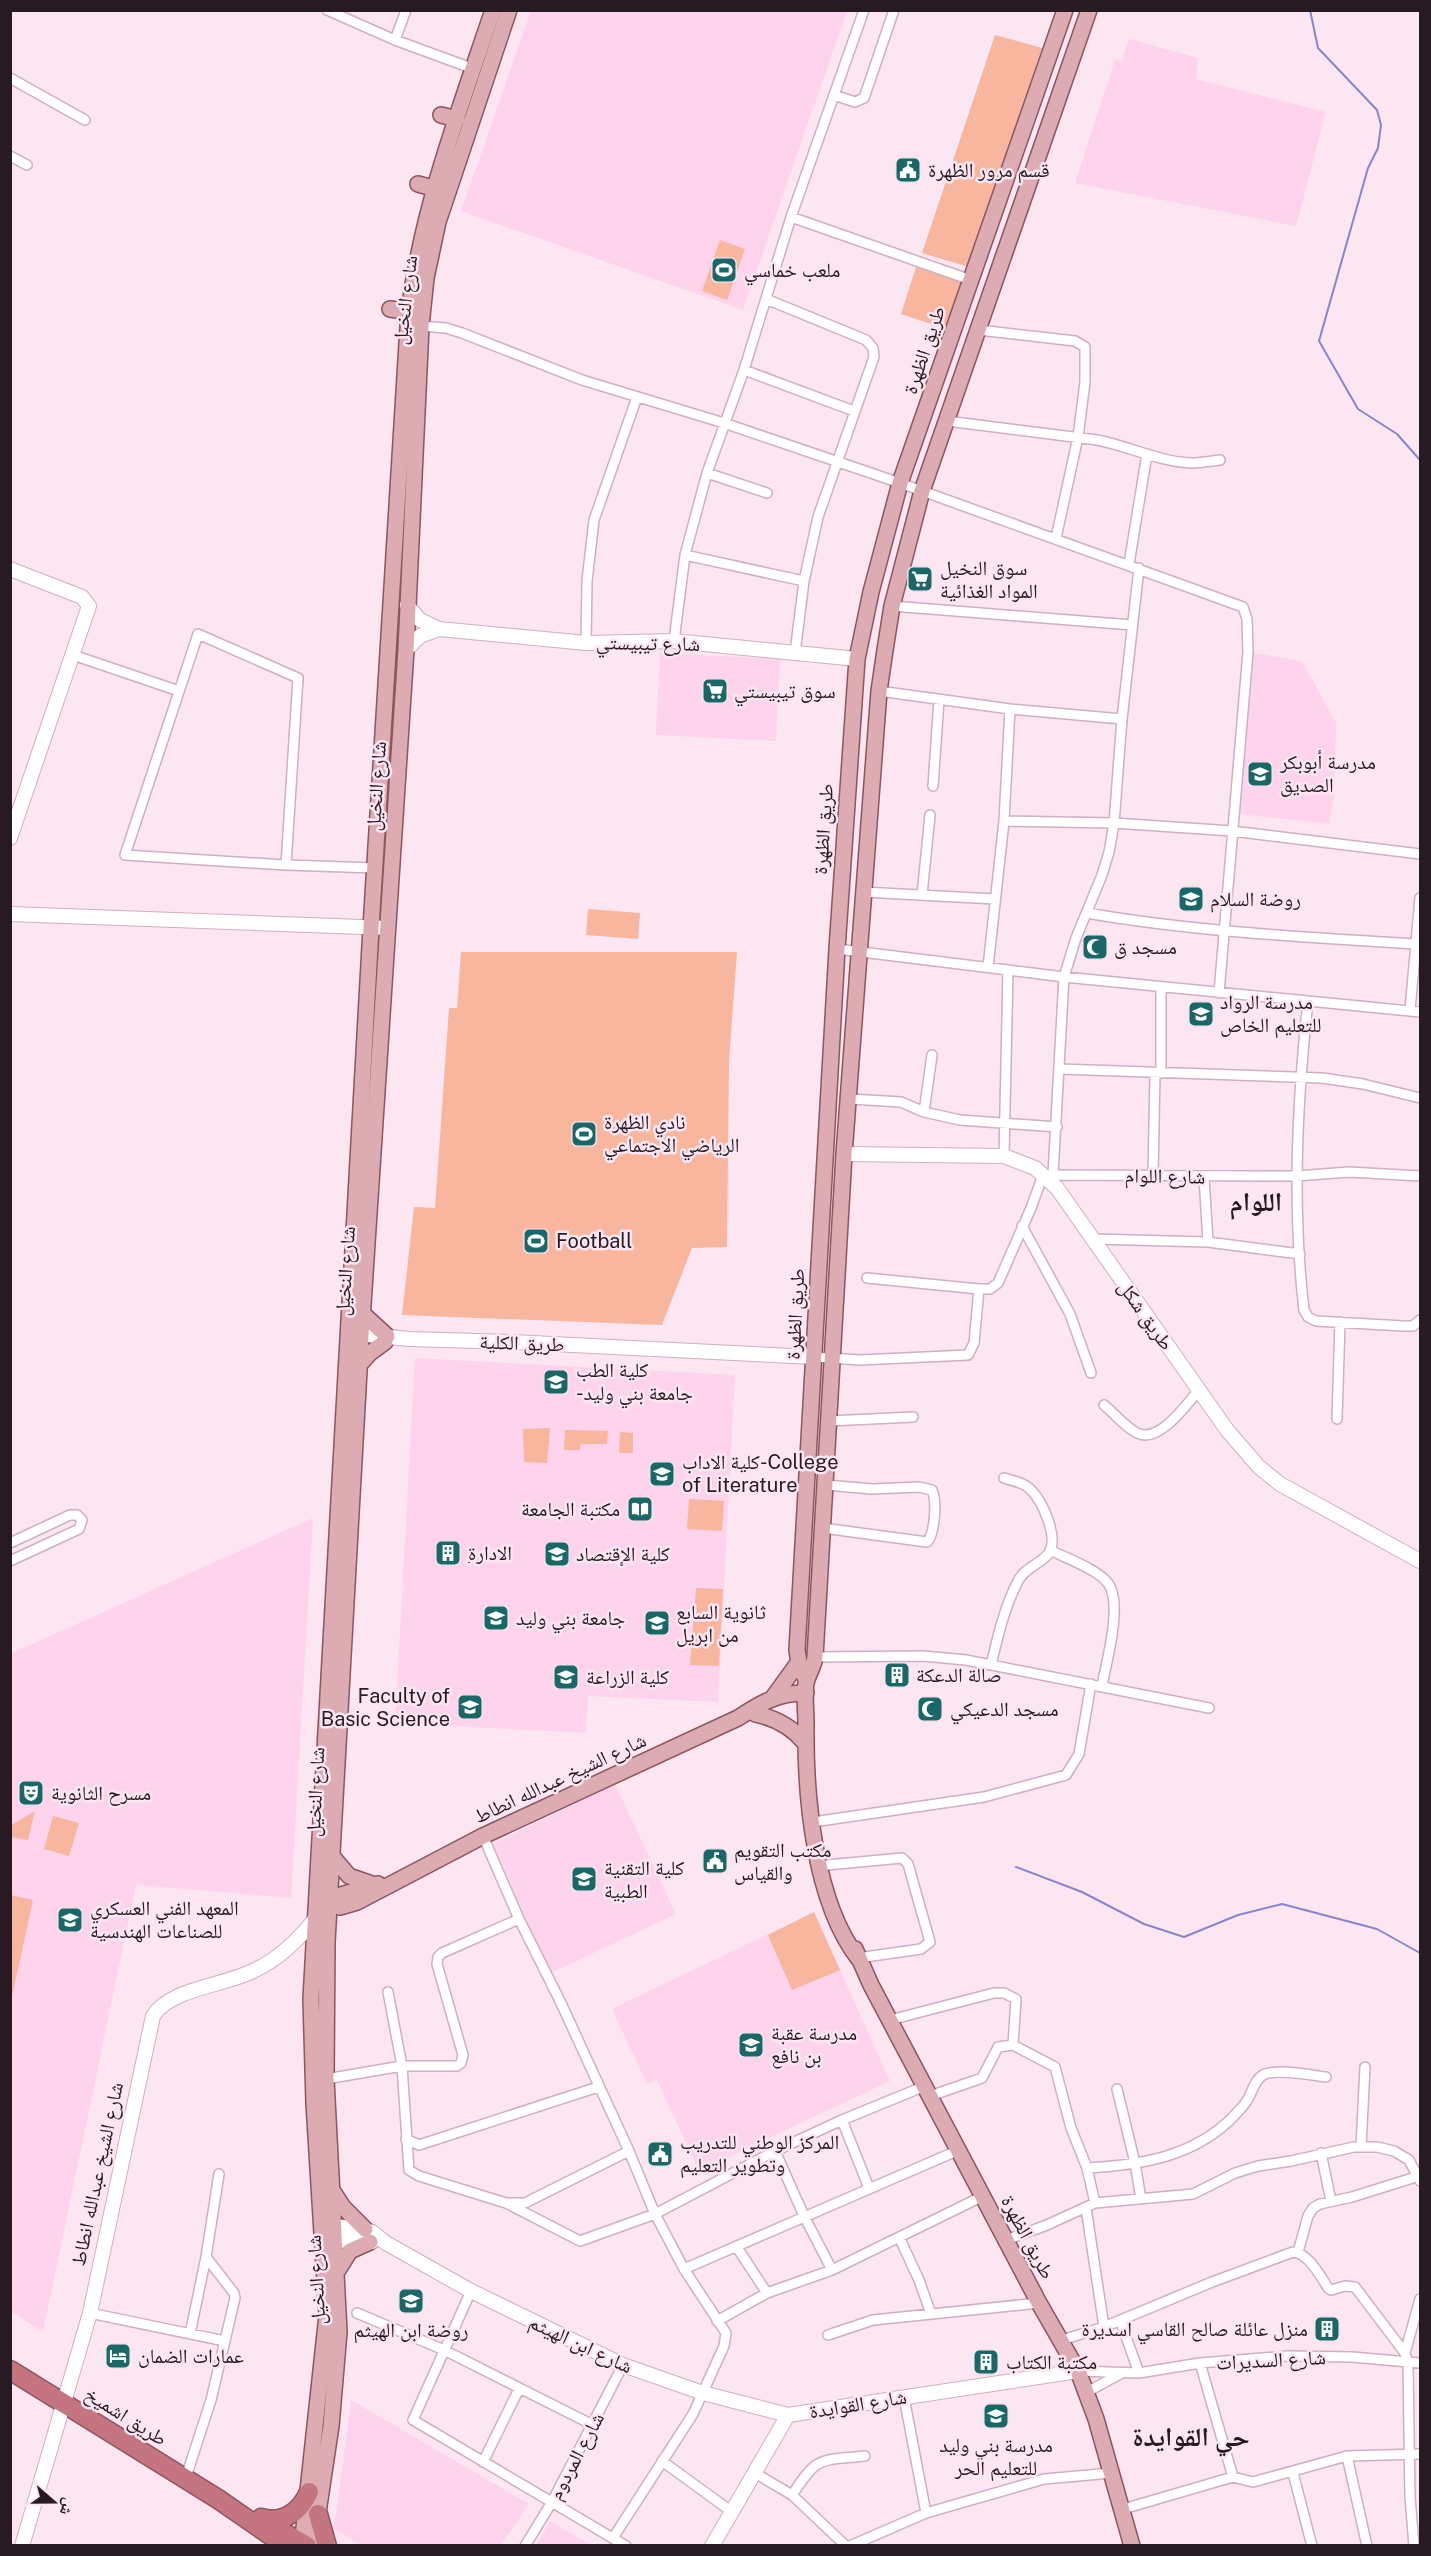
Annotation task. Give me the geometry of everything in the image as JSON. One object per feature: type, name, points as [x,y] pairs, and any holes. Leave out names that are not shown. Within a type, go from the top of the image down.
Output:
[{"type":"highway","name":"طريق اشميخ","points":[[10,2370],[185,2480],[257,2522]]},
{"type":"highway","points":[[257,2522],[288,2517],[304,2502],[309,2492]]},
{"type":"highway","points":[[318,2514],[327,2546]]},
{"type":"highway","points":[[257,2522],[302,2545]]},
{"type":"highway","points":[[257,2522],[272,2546]]},
{"type":"main road","name":"شارع النخيل","points":[[302,2545],[326,2335],[332,2191],[326,2079],[327,1942],[323,1900],[357,1338],[371,928],[402,547],[417,317],[418,250],[433,188],[493,10]]},
{"type":"main road","name":"شارع النخيل","points":[[417,317],[440,214],[509,10]]},
{"type":"main road","name":"طريق الظهرة","points":[[806,1686],[798,1663],[797,1650],[837,949],[857,659],[878,561],[900,483],[1065,10]]},
{"type":"main road","name":"طريق الظهرة","points":[[858,1958],[844,1939],[833,1913],[816,1853],[805,1743],[806,1686],[815,1657],[844,1154],[879,691],[892,606],[922,491],[1089,10]]},
{"type":"main road","points":[[441,115],[457,119]]},
{"type":"main road","points":[[418,184],[433,188]]},
{"type":"main road","points":[[390,309],[417,317]]},
{"type":"main road","name":"شارع النخيل","points":[[323,1900],[332,1856],[360,1364],[357,1338],[363,1314],[406,650],[407,605],[402,547]]},
{"type":"main road","points":[[10,569],[86,600],[88,609],[10,838]]},
{"type":"main road","points":[[407,605],[420,620],[439,629]]},
{"type":"main road","points":[[406,650],[420,636],[439,629]]},
{"type":"main road","name":"شارع تيبيستي","points":[[439,629],[586,642],[674,641],[857,659]]},
{"type":"main road","points":[[10,914],[388,928]]},
{"type":"main road","name":"طريق شكل","points":[[844,1154],[1004,1156],[1026,1163],[1048,1175],[1239,1446],[1268,1475],[1299,1495],[1420,1561]]},
{"type":"main road","points":[[360,1364],[386,1339],[363,1314]]},
{"type":"main road","name":"طريق الكلية","points":[[357,1338],[512,1342],[814,1357]]},
{"type":"main road","points":[[772,1699],[798,1663]]},
{"type":"main road","name":"شارع الشيخ عبدالله انطاط","points":[[351,1905],[483,1836],[738,1718],[772,1699],[806,1686]]},
{"type":"main road","name":"شارع الشيخ عبدالله انطاط","points":[[738,1718],[789,1702],[806,1686]]},
{"type":"main road","points":[[755,1714],[779,1722],[794,1731],[805,1743]]},
{"type":"main road","name":"طريق الظهرة","points":[[814,1827],[858,1958],[1039,2303],[1078,2371],[1087,2392],[1112,2473],[1132,2546]]},
{"type":"main road","points":[[332,1856],[349,1876],[375,1885]]},
{"type":"main road","name":"شارع الشيخ عبدالله انطاط","points":[[22,2546],[90,2313],[153,2016],[162,2005],[174,1998],[235,1979],[265,1965],[289,1948],[316,1918],[323,1900],[401,1878]]},
{"type":"main road","points":[[323,1900],[340,1907],[351,1905]]},
{"type":"main road","points":[[327,1942],[335,1920],[351,1905]]},
{"type":"main road","name":"شارع النخيل","points":[[302,2545],[318,2514],[338,2360],[339,2323],[338,2270],[329,2233],[311,2047],[316,1918]]},
{"type":"main road","points":[[332,2191],[343,2207],[374,2238]]},
{"type":"main road","points":[[329,2233],[374,2238]]},
{"type":"main road","points":[[338,2270],[350,2251],[374,2238]]},
{"type":"main road","name":"شارع ابن الهيثم","points":[[374,2238],[471,2291],[623,2366],[703,2393],[788,2415]]},
{"type":"main road","name":"شارع القوايدة","points":[[712,2546],[788,2415],[1078,2371]]},
{"type":"street","points":[[327,10],[395,40],[474,69]]},
{"type":"street","points":[[395,40],[406,10]]},
{"type":"street","points":[[674,641],[685,555],[707,473],[744,370],[791,217],[864,10]]},
{"type":"street","points":[[834,95],[855,102],[864,98],[894,10]]},
{"type":"street","points":[[10,78],[85,120]]},
{"type":"street","points":[[10,156],[27,165]]},
{"type":"street","points":[[791,217],[971,280]]},
{"type":"street","points":[[766,299],[869,343],[873,348],[874,357],[818,517],[804,581],[795,653]]},
{"type":"street","points":[[417,317],[537,364],[724,423],[900,483],[1243,607],[1247,619],[1248,652],[1219,993]]},
{"type":"street","points":[[979,330],[1075,341],[1083,345],[1087,354],[1078,437],[1056,538]]},
{"type":"street","points":[[744,370],[854,411]]},
{"type":"street","points":[[586,642],[587,581],[594,520],[637,397]]},
{"type":"street","points":[[947,421],[1078,437],[1122,445],[1167,460],[1193,463],[1220,460]]},
{"type":"street","points":[[867,1278],[990,1288],[998,1283],[1022,1226],[1048,1175],[1056,1127],[1064,977],[1076,938],[1102,875],[1114,824],[1132,626],[1134,566],[1147,454]]},
{"type":"street","points":[[707,473],[767,493]]},
{"type":"street","points":[[685,555],[804,581]]},
{"type":"street","points":[[892,606],[1132,626]]},
{"type":"street","points":[[286,865],[298,678],[198,634],[124,855],[286,865],[375,868]]},
{"type":"street","points":[[73,655],[179,691]]},
{"type":"street","points":[[879,691],[1010,709],[1122,719]]},
{"type":"street","points":[[933,786],[939,700]]},
{"type":"street","points":[[988,967],[1004,821],[1010,709]]},
{"type":"street","points":[[922,895],[930,815]]},
{"type":"street","points":[[1004,821],[1114,824],[1232,831],[1420,854]]},
{"type":"street","points":[[864,892],[995,899]]},
{"type":"street","points":[[1410,1010],[1420,898]]},
{"type":"street","points":[[1087,913],[1223,932],[1416,944]]},
{"type":"street","points":[[837,949],[1161,988],[1420,1012]]},
{"type":"street","points":[[1004,1156],[1008,970]]},
{"type":"street","points":[[1153,1176],[1161,988]]},
{"type":"street","points":[[1308,1001],[1299,1078],[1296,1176],[1304,1310],[1308,1317],[1316,1321],[1413,1326],[1420,1320]]},
{"type":"street","points":[[924,1112],[932,1055]]},
{"type":"street","points":[[1060,1069],[1340,1080],[1420,1098]]},
{"type":"street","points":[[849,1099],[902,1102],[924,1112],[960,1120],[1056,1127]]},
{"type":"street","name":"شارع اللوام","points":[[1048,1175],[1204,1177],[1296,1176],[1349,1172],[1420,1176]]},
{"type":"street","points":[[1204,1177],[1208,1242]]},
{"type":"street","points":[[1022,1226],[1070,1314],[1091,1373]]},
{"type":"street","points":[[1093,1239],[1208,1242],[1300,1254]]},
{"type":"street","points":[[814,1357],[860,1360],[968,1356],[974,1343],[979,1288]]},
{"type":"street","points":[[1337,1419],[1340,1323]]},
{"type":"street","points":[[1104,1405],[1134,1432],[1149,1435],[1160,1432],[1200,1390]]},
{"type":"street","points":[[829,1421],[912,1417]]},
{"type":"street","points":[[991,1665],[1004,1611],[1019,1578],[1050,1550],[1052,1539],[1049,1524],[1032,1491],[1023,1484],[1004,1478]]},
{"type":"street","points":[[823,1528],[927,1542],[931,1534],[935,1498],[932,1490],[919,1487],[872,1490],[826,1485]]},
{"type":"street","points":[[10,1543],[70,1515],[77,1515],[82,1520],[81,1526],[76,1531],[10,1561]]},
{"type":"street","points":[[1050,1550],[1101,1576],[1109,1584],[1113,1593],[1114,1616],[1102,1686]]},
{"type":"street","points":[[815,1657],[923,1656],[991,1665],[1209,1708]]},
{"type":"street","points":[[814,1827],[984,1797],[1066,1775],[1075,1764],[1079,1754],[1091,1684]]},
{"type":"street","points":[[483,1836],[519,1919],[561,2003],[629,2151],[655,2214],[684,2269],[726,2333],[724,2346],[693,2414],[614,2538]]},
{"type":"street","points":[[827,1865],[894,1857],[902,1857],[908,1864],[930,1942],[921,1949],[858,1958]]},
{"type":"street","points":[[326,2079],[402,2066],[457,2066],[461,2063],[463,2055],[437,1964],[438,1957],[442,1953],[519,1919]]},
{"type":"street","points":[[388,1992],[402,2066],[408,2170],[413,2174],[507,2203],[580,2241],[655,2214],[775,2151],[842,2120],[928,2091],[982,2078],[998,2047],[1013,2045],[1055,2067],[1071,2128],[1087,2168],[1095,2203]]},
{"type":"street","points":[[890,2020],[948,2003],[1004,1993],[1016,1999],[1013,2045]]},
{"type":"street","points":[[1361,2147],[1365,2067]]},
{"type":"street","points":[[1087,2168],[1135,2163],[1194,2147],[1227,2123],[1246,2103],[1260,2077],[1264,2074],[1296,2073],[1326,2077]]},
{"type":"street","points":[[406,2139],[419,2145],[598,2087]]},
{"type":"street","points":[[1117,2090],[1135,2163],[1141,2199]]},
{"type":"street","points":[[842,2120],[868,2188]]},
{"type":"street","points":[[1006,2240],[1095,2203],[1193,2194],[1235,2173],[1321,2153],[1377,2147],[1394,2151],[1408,2160],[1420,2179],[1331,2201],[1313,2208],[1308,2216],[1298,2252]]},
{"type":"street","points":[[684,2269],[959,2150]]},
{"type":"street","points":[[507,2203],[525,2203],[629,2151]]},
{"type":"street","points":[[775,2151],[804,2216],[832,2270]]},
{"type":"street","points":[[1321,2153],[1331,2201]]},
{"type":"street","points":[[190,2334],[206,2257],[219,2174]]},
{"type":"street","points":[[717,2321],[766,2293],[832,2270],[900,2239],[983,2196]]},
{"type":"street","points":[[1086,2208],[1104,2327]]},
{"type":"street","points":[[900,2239],[919,2280],[931,2314]]},
{"type":"street","points":[[736,2246],[766,2293]]},
{"type":"street","points":[[1062,2340],[1104,2327],[1212,2282],[1298,2252],[1304,2256],[1331,2290],[1345,2286],[1355,2287],[1406,2358]]},
{"type":"street","points":[[185,2480],[211,2400],[235,2295],[206,2257]]},
{"type":"street","points":[[471,2291],[413,2420],[626,2546]]},
{"type":"street","points":[[1414,2546],[1406,2358],[1420,2299]]},
{"type":"street","points":[[828,2335],[873,2320],[1039,2303]]},
{"type":"street","points":[[90,2313],[225,2341]]},
{"type":"street","points":[[357,2313],[444,2350],[593,2425]]},
{"type":"street","points":[[1120,2320],[1139,2373]]},
{"type":"street","name":"شارع السديرات","points":[[1078,2371],[1139,2373],[1244,2358],[1306,2356],[1406,2358],[1420,2363]]},
{"type":"street","points":[[1200,2363],[1233,2477]]},
{"type":"street","name":"شارع المردوم","points":[[525,2546],[552,2502],[623,2366]]},
{"type":"street","name":"شارع السديرات","points":[[1087,2392],[1122,2373]]},
{"type":"street","points":[[483,2462],[519,2389]]},
{"type":"street","points":[[904,2397],[926,2513]]},
{"type":"street","points":[[1123,2509],[1233,2477],[1252,2482],[1293,2473],[1347,2456],[1420,2454]]},
{"type":"street","points":[[792,2495],[806,2472],[818,2461],[865,2456]]},
{"type":"street","points":[[1347,2456],[1367,2546]]},
{"type":"street","points":[[662,2461],[732,2512]]},
{"type":"street","points":[[755,2473],[792,2495],[848,2546],[926,2513],[1044,2479],[1112,2473]]},
{"type":"street","points":[[1293,2473],[1312,2546]]},
{"type":"shaded area","points":[[531,11],[847,11],[743,310],[461,211]]},
{"type":"shaded area","points":[[995,35],[1042,48],[969,267],[922,253]]},
{"type":"shaded area","points":[[1129,39],[1198,58],[1196,79],[1326,112],[1296,226],[1075,183],[1115,59],[1122,61]]},
{"type":"shaded area","name":"ملعب خماسي","points":[[720,240],[745,249],[727,300],[702,291]]},
{"type":"shaded area","points":[[916,267],[961,281],[946,329],[901,314]]},
{"type":"shaded area","points":[[1248,652],[1302,661],[1336,723],[1334,797],[1329,824],[1239,814]]},
{"type":"shaded area","points":[[660,653],[780,659],[776,741],[656,735]]},
{"type":"shaded area","points":[[588,909],[640,913],[638,939],[586,935]]},
{"type":"shaded area","name":"نادي الظهرة الرياضي الاجتماعي","points":[[461,952],[737,952],[729,1061],[727,1247],[692,1248],[662,1325],[402,1315],[414,1207],[435,1208],[449,1008],[457,1008]]},
{"type":"shaded area","name":"جامعة بني وليد","points":[[415,1358],[735,1375],[718,1702],[588,1696],[586,1733],[395,1723]]},
{"type":"shaded area","points":[[550,1428],[547,1463],[524,1462],[523,1429]]},
{"type":"shaded area","points":[[565,1430],[608,1431],[607,1444],[581,1444],[580,1450],[564,1450]]},
{"type":"shaded area","points":[[620,1432],[633,1433],[633,1453],[619,1453]]},
{"type":"shaded area","points":[[689,1499],[724,1501],[722,1531],[687,1529]]},
{"type":"shaded area","name":"المعهد الفني العسكري للصناعات الهندسية","points":[[313,1518],[291,1898],[136,1885],[43,2332],[10,2311],[10,1654]]},
{"type":"shaded area","points":[[696,1588],[723,1589],[719,1666],[690,1665]]},
{"type":"shaded area","name":"كلية التقنية الطبية","points":[[615,1784],[676,1914],[549,1974],[494,1844]]},
{"type":"shaded area","points":[[35,1811],[28,1840],[11,1837],[11,1825]]},
{"type":"shaded area","points":[[53,1816],[79,1823],[69,1856],[44,1849]]},
{"type":"shaded area","points":[[11,1895],[33,1900],[10,2001]]},
{"type":"shaded area","name":"مدرسة عقبة بن نافع","points":[[814,1912],[890,2081],[699,2171],[657,2080],[647,2084],[612,2009]]},
{"type":"shaded area","points":[[814,1912],[840,1970],[792,1990],[768,1935]]},
{"type":"shaded area","points":[[351,2400],[529,2504],[501,2545],[361,2545],[334,2529]]},
{"type":"shaded area","points":[[550,2521],[591,2545],[536,2545]]},
{"type":"waterway","points":[[1310,10],[1318,48],[1377,110],[1381,125],[1378,148],[1368,168],[1319,341],[1358,409],[1397,434],[1420,460]]},
{"type":"waterway","points":[[1016,1867],[1082,1892],[1144,1924],[1184,1937],[1238,1915],[1282,1904],[1377,1929],[1420,1953]]},
{"type":"place","name":"قسم مرور الظهرة","points":[[908,170]]},
{"type":"place","name":"ملعب خماسي","points":[[724,270]]},
{"type":"place","name":"سوق النخيل المواد الغذائية","points":[[920,579]]},
{"type":"place","name":"سوق تيبيستي","points":[[715,691]]},
{"type":"place","name":"مدرسة أبوبكر الصديق","points":[[1260,774]]},
{"type":"place","name":"روضة السلام","points":[[1191,899]]},
{"type":"place","name":"مسجد ق","points":[[1095,947]]},
{"type":"place","name":"مدرسة الرواد للتعليم الخاص","points":[[1201,1014]]},
{"type":"place","name":"نادي الظهرة الرياضي الاجتماعي","points":[[584,1134]]},
{"type":"place","name":"Football","points":[[536,1241]]},
{"type":"place","name":"كلية الطب -جامعة بني وليد","points":[[556,1382]]},
{"type":"place","name":"كلية الاداب-College of Literature","points":[[662,1474]]},
{"type":"place","name":"مكتبة الجامعة","points":[[640,1509]]},
{"type":"place","name":"ِالادارة","points":[[448,1553]]},
{"type":"place","name":"كلية الإقتصاد","points":[[557,1554]]},
{"type":"place","name":"جامعة بني وليد","points":[[496,1618]]},
{"type":"place","name":"ثانوية السابع من ابريل","points":[[657,1623]]},
{"type":"place","name":"صالة الدعكة","points":[[897,1675]]},
{"type":"place","name":"كلية الزراعة","points":[[566,1677]]},
{"type":"place","name":"Faculty of Basic Science","points":[[470,1707]]},
{"type":"place","name":"مسجد الدعيكي","points":[[930,1709]]},
{"type":"place","name":"مسرح الثانوية","points":[[31,1793]]},
{"type":"place","name":"مكتب التقويم والقياس","points":[[715,1861]]},
{"type":"place","name":"كلية التقنية الطبية","points":[[584,1879]]},
{"type":"place","name":"المعهد الفني العسكري للصناعات الهندسية","points":[[70,1920]]},
{"type":"place","name":"مدرسة عقبة بن نافع","points":[[751,2045]]},
{"type":"place","name":"المركز الوطني للتدريب وتطوير التعليم","points":[[660,2154]]},
{"type":"place","name":"روضة ابن الهيثم","points":[[411,2301]]},
{"type":"place","name":"منزل عائلة صالح القاسي اسديرة","points":[[1327,2329]]},
{"type":"place","name":"عمارات الضمان","points":[[118,2356]]},
{"type":"place","name":"مكتبة الكتاب","points":[[986,2362]]},
{"type":"place","name":"مدرسة بني وليد للتعليم الحر","points":[[996,2416]]},
{"type":"district","name":"اللوام","points":[[1256,1202]]},
{"type":"district","name":"حي القوايدة","points":[[1191,2437]]}]
